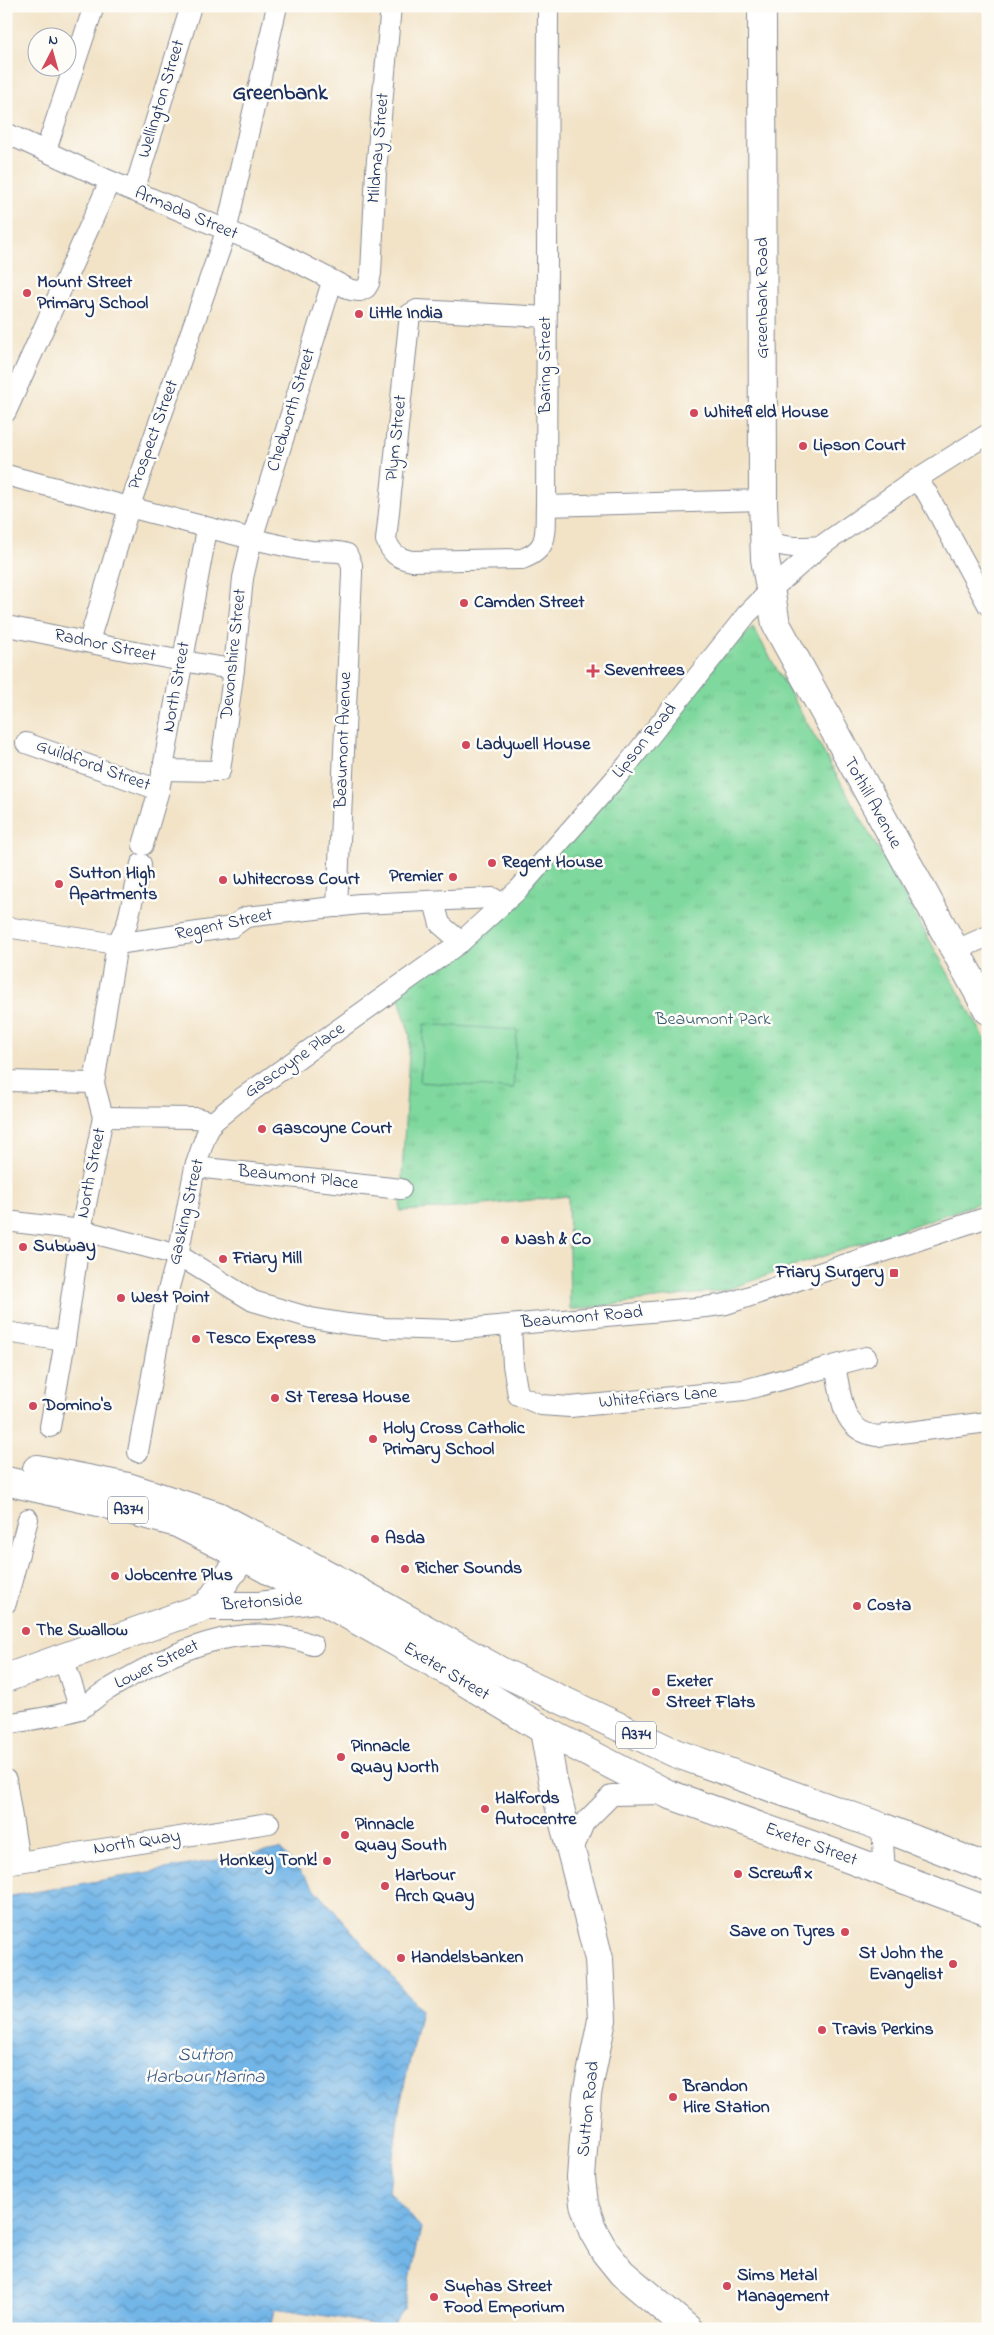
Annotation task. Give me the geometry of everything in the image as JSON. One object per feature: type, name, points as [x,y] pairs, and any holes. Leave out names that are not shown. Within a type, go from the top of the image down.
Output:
[{"type":"main road","name":"Greenbank Road","points":[[762,6],[764,511],[765,559],[771,590]]},
{"type":"main road","name":"Tothill Avenue","points":[[771,590],[778,631],[988,1010]]},
{"type":"main road","name":"Exeter Street","points":[[6,1462],[128,1487],[196,1508],[249,1545],[316,1599],[437,1666],[544,1730],[668,1794],[988,1911]]},
{"type":"main road","name":"Exeter Street","points":[[6,1481],[98,1502],[249,1545],[502,1672],[675,1753],[882,1827],[988,1868]]},
{"type":"main road","name":"Bretonside","points":[[207,1606],[249,1545]]},
{"type":"main road","name":"Bretonside","points":[[6,1678],[207,1606],[259,1606],[316,1599]]},
{"type":"main road","points":[[502,1672],[518,1689],[544,1730]]},
{"type":"main road","name":"Sutton Road","points":[[544,1730],[553,1781],[599,1959],[602,2020],[587,2094],[581,2178],[584,2204],[592,2230],[622,2273],[688,2329]]},
{"type":"street","points":[[46,150],[94,6]]},
{"type":"street","name":"Wellington Street","points":[[134,191],[191,6]]},
{"type":"street","name":"Prospect Street","points":[[89,641],[129,508],[226,232],[277,6]]},
{"type":"street","name":"Mildmay Street","points":[[366,288],[371,273],[376,171],[391,6]]},
{"type":"street","name":"Baring Street","points":[[546,506],[548,6]]},
{"type":"street","name":"Armada Street","points":[[6,133],[226,232],[276,251],[332,282],[352,290],[360,291],[366,288]]},
{"type":"street","points":[[6,412],[110,181]]},
{"type":"street","name":"Chedworth Street","points":[[252,539],[332,282]]},
{"type":"street","name":"Plym Street","points":[[546,318],[416,310],[410,314],[386,540],[392,552],[398,558],[412,561],[522,559],[540,549],[544,539],[546,506]]},
{"type":"street","name":"Lipson Road","points":[[379,1001],[461,942],[519,889],[627,765],[747,614],[771,590],[821,546],[915,480],[988,434]]},
{"type":"street","points":[[6,476],[252,539]]},
{"type":"street","points":[[915,480],[927,493],[988,605]]},
{"type":"street","points":[[546,506],[764,511],[774,543],[792,548],[821,546]]},
{"type":"street","name":"North Street","points":[[50,1428],[81,1230],[103,1117],[94,1083],[117,944],[127,924],[142,854],[159,790],[207,529]]},
{"type":"street","name":"Beaumont Avenue","points":[[252,539],[314,551],[337,550],[347,554],[352,565],[337,907]]},
{"type":"street","name":"Devonshire Street","points":[[162,770],[220,771],[234,669],[243,578],[252,539]]},
{"type":"street","name":"Radnor Street","points":[[6,626],[89,641],[182,662],[234,669]]},
{"type":"street","name":"Guildford Street","points":[[26,743],[159,790]]},
{"type":"street","name":"Regent Street","points":[[6,927],[117,944],[232,927],[246,917],[337,907],[493,898],[501,904]]},
{"type":"street","points":[[434,902],[440,924],[461,942]]},
{"type":"street","points":[[954,951],[988,936]]},
{"type":"street","name":"Gascoyne Place","points":[[212,1122],[242,1098],[379,1001]]},
{"type":"street","points":[[6,1081],[94,1083]]},
{"type":"street","points":[[103,1117],[196,1118],[212,1122]]},
{"type":"street","name":"Gasking Street","points":[[138,1452],[167,1294],[178,1255],[196,1167],[212,1122]]},
{"type":"street","name":"Beaumont Place","points":[[196,1167],[401,1189]]},
{"type":"street","name":"Beaumont Road","points":[[6,1221],[81,1230],[178,1255],[253,1301],[312,1318],[385,1328],[453,1330],[726,1304],[988,1217]]},
{"type":"street","name":"Whitefriars Lane","points":[[511,1325],[513,1365],[518,1395],[541,1405],[570,1407],[744,1390],[866,1357]]},
{"type":"street","points":[[6,1332],[65,1341]]},
{"type":"street","points":[[835,1366],[845,1413],[851,1425],[864,1434],[876,1436],[988,1422]]},
{"type":"street","points":[[6,1603],[27,1525]]},
{"type":"street","name":"Lower Street","points":[[6,1724],[80,1709],[107,1690],[150,1665],[207,1641],[264,1634],[293,1636],[313,1645]]},
{"type":"street","points":[[63,1658],[80,1709]]},
{"type":"street","points":[[6,1780],[13,1863]]},
{"type":"street","points":[[572,1852],[584,1823],[612,1795],[668,1794]]},
{"type":"street","name":"North Quay","points":[[13,1863],[269,1823]]},
{"type":"street","name":"Exeter Street","points":[[882,1827],[885,1872]]},
{"type":"green space","name":"Beaumont Park","points":[[753,627],[988,1044],[988,1200],[725,1290],[570,1310],[568,1196],[456,1208],[400,1211],[410,1035],[397,992],[463,944],[704,673]]},
{"type":"green space","points":[[424,1024],[517,1030],[513,1089],[420,1082]]},
{"type":"water","name":"Sutton Harbour Marina","points":[[280,1849],[421,2010],[399,2109],[389,2191],[421,2228],[404,2309],[391,2328],[275,2308],[271,2329],[6,2329],[6,1897]]},
{"type":"place","name":"Mount Street Primary School","points":[[27,293]]},
{"type":"place","name":"Little India","points":[[359,314]]},
{"type":"place","name":"Whitefield House","points":[[694,413]]},
{"type":"place","name":"Lipson Court","points":[[803,446]]},
{"type":"place","name":"Camden Street","points":[[464,603]]},
{"type":"place","name":"Seventrees","points":[[593,671]]},
{"type":"place","name":"Ladywell House","points":[[466,745]]},
{"type":"place","name":"Regent House","points":[[492,863]]},
{"type":"place","name":"Premier","points":[[453,877]]},
{"type":"place","name":"Whitecross Court","points":[[223,880]]},
{"type":"place","name":"Sutton High Apartments","points":[[59,884]]},
{"type":"place","name":"Gascoyne Court","points":[[262,1129]]},
{"type":"place","name":"Nash & Co","points":[[505,1240]]},
{"type":"place","name":"Subway","points":[[23,1247]]},
{"type":"place","name":"Friary Mill","points":[[223,1259]]},
{"type":"place","name":"Friary Surgery","points":[[894,1273]]},
{"type":"place","name":"West Point","points":[[121,1298]]},
{"type":"place","name":"Tesco Express","points":[[196,1339]]},
{"type":"place","name":"St Teresa House","points":[[275,1398]]},
{"type":"place","name":"Domino's","points":[[33,1406]]},
{"type":"place","name":"Holy Cross Catholic Primary School","points":[[373,1439]]},
{"type":"place","name":"Asda","points":[[375,1539]]},
{"type":"place","name":"Richer Sounds","points":[[405,1569]]},
{"type":"place","name":"Jobcentre Plus","points":[[115,1576]]},
{"type":"place","name":"Costa","points":[[857,1606]]},
{"type":"place","name":"The Swallow","points":[[26,1631]]},
{"type":"place","name":"Exeter Street Flats","points":[[656,1692]]},
{"type":"place","name":"Pinnacle Quay North","points":[[341,1757]]},
{"type":"place","name":"Halfords Autocentre","points":[[485,1809]]},
{"type":"place","name":"Pinnacle Quay South","points":[[345,1835]]},
{"type":"place","name":"Honkey Tonk!","points":[[327,1861]]},
{"type":"place","name":"Screwfix","points":[[738,1874]]},
{"type":"place","name":"Harbour Arch Quay","points":[[385,1886]]},
{"type":"place","name":"Save on Tyres","points":[[845,1932]]},
{"type":"place","name":"Handelsbanken","points":[[401,1958]]},
{"type":"place","name":"St John the Evangelist","points":[[953,1964]]},
{"type":"place","name":"Travis Perkins","points":[[822,2030]]},
{"type":"place","name":"Brandon Hire Station","points":[[673,2097]]},
{"type":"place","name":"Sims Metal Management","points":[[727,2286]]},
{"type":"place","name":"Suphas Street Food Emporium","points":[[434,2297]]},
{"type":"district","name":"Greenbank","points":[[280,94]]}]
